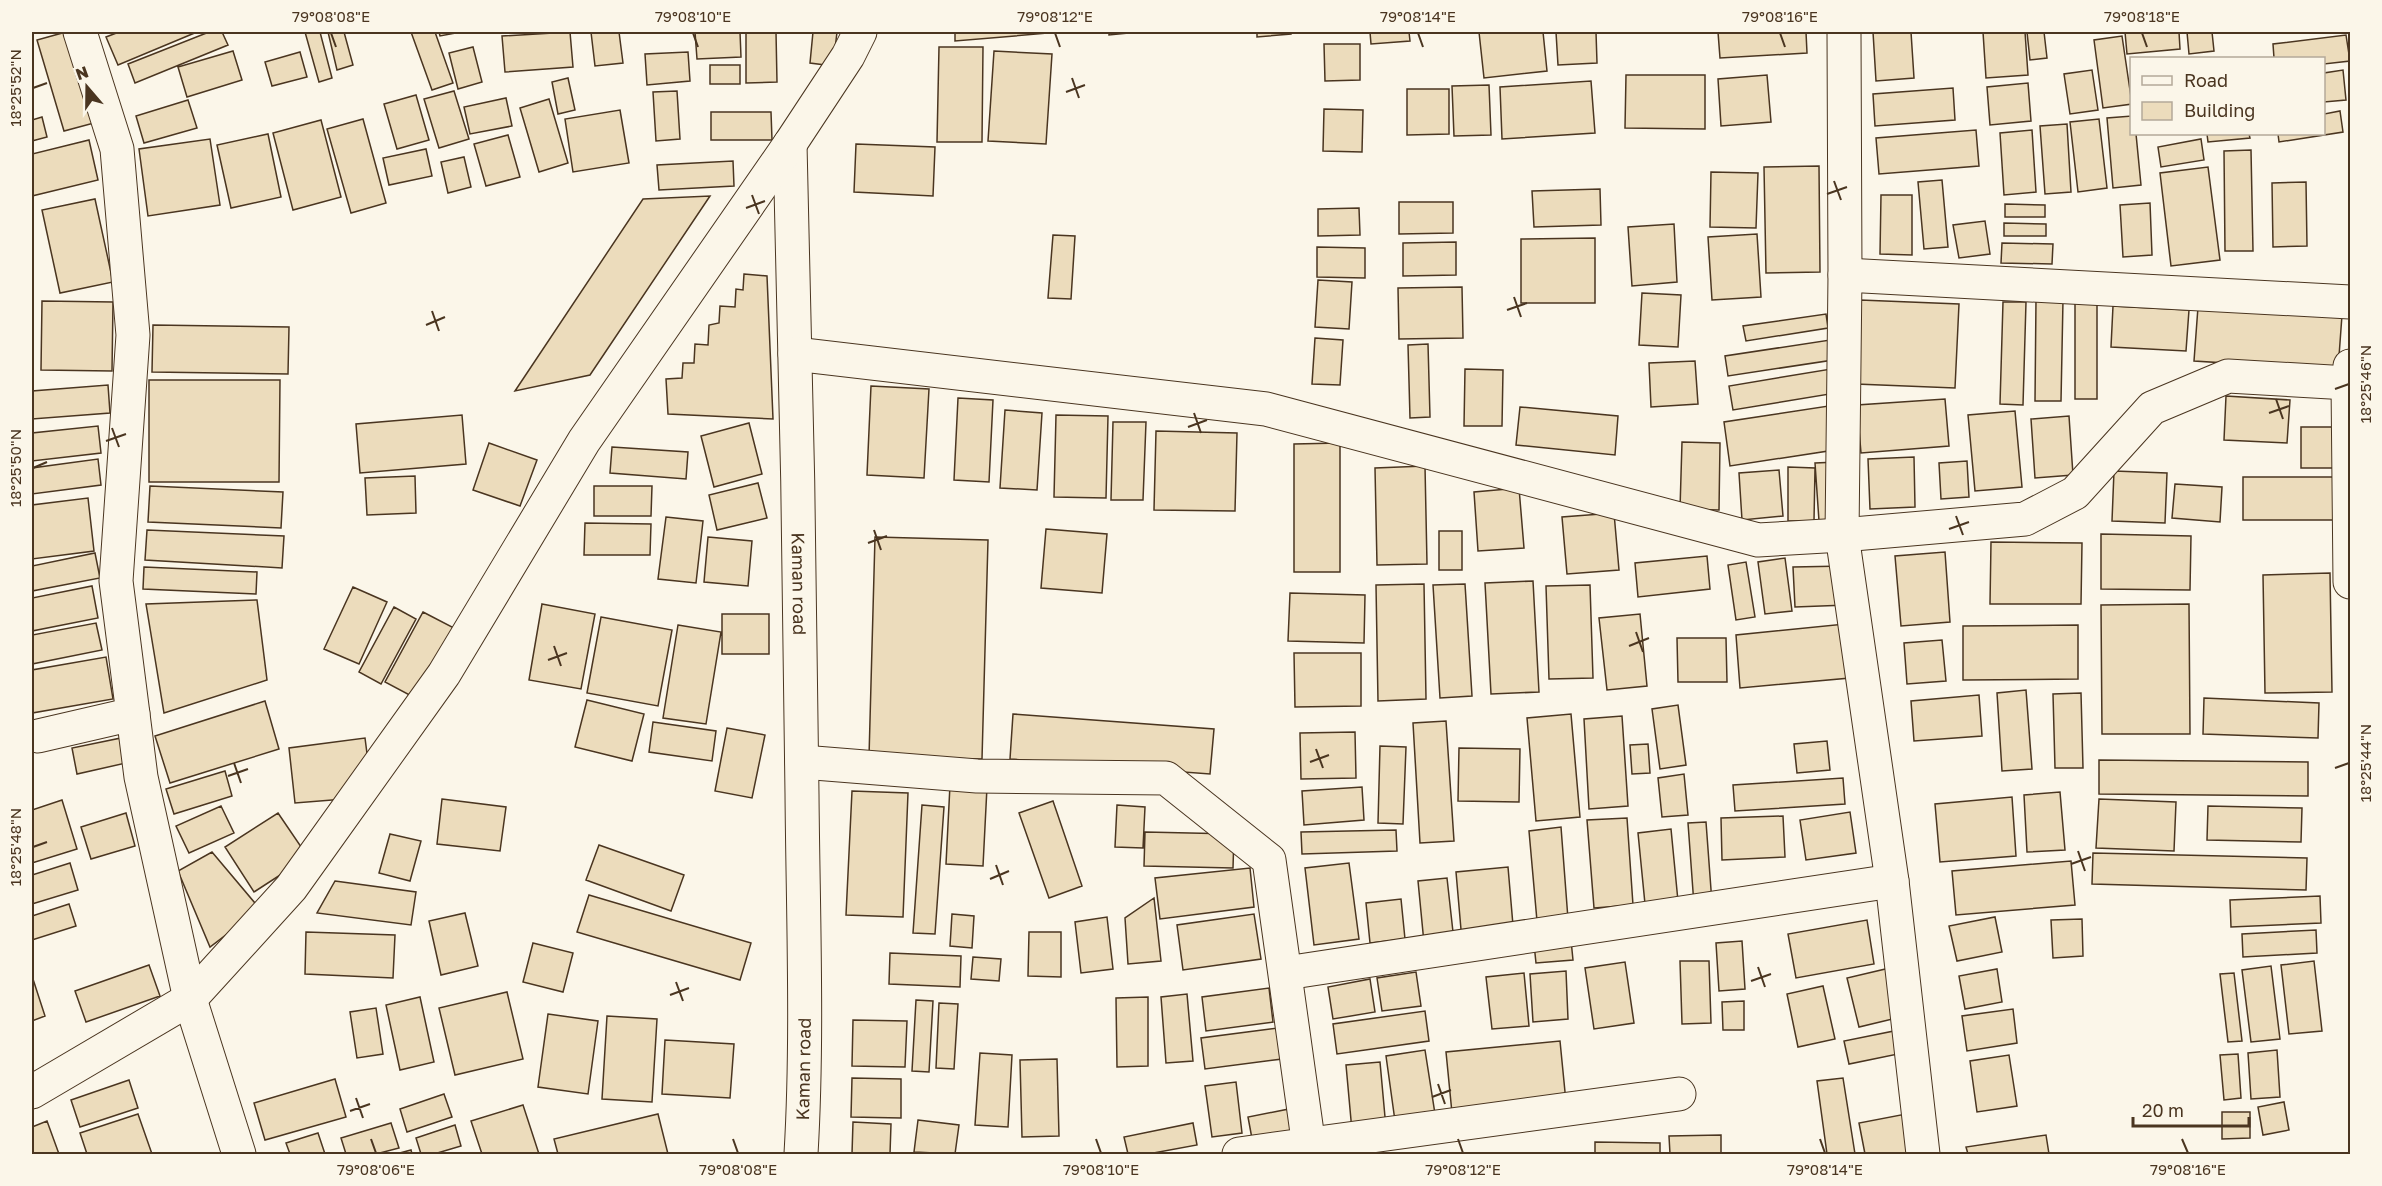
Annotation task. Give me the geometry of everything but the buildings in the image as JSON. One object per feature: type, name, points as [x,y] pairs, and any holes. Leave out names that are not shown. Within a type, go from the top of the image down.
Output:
[{"type":"street","points":[[80,32],[117,149],[133,335],[116,581],[141,777],[190,999],[239,1155]]},
{"type":"street","points":[[32,1092],[190,999],[291,888],[444,674],[584,441],[790,144],[848,56],[860,32]]},
{"type":"street","points":[[1844,32],[1845,275],[1842,535],[1892,881],[1923,1155]]},
{"type":"street","name":"Kaman road","points":[[790,144],[802,762],[805,1088],[801,1155]]},
{"type":"street","points":[[1845,275],[2350,302]]},
{"type":"street","points":[[795,354],[1266,409],[1758,540],[2025,519],[2075,493],[2152,408],[2228,376],[2349,374],[2350,582]]},
{"type":"street","points":[[38,736],[133,714]]},
{"type":"street","points":[[802,762],[977,776],[1166,778],[1269,860],[1310,1150]]},
{"type":"street","points":[[1286,973],[1892,881]]},
{"type":"street","points":[[1239,1155],[1310,1150],[1679,1094]]}]
